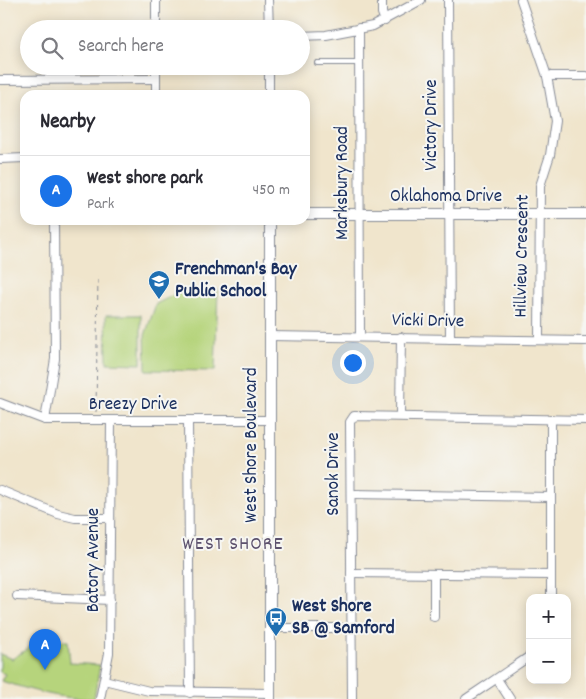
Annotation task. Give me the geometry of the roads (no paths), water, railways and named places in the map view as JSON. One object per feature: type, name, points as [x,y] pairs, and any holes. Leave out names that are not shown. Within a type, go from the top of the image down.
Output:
[{"type":"street","points":[[156,0],[156,20]]},
{"type":"street","points":[[268,0],[268,20]]},
{"type":"street","points":[[382,0],[382,13],[385,21]]},
{"type":"street","points":[[310,36],[326,35],[373,26],[421,0]]},
{"type":"street","name":"Victory Drive","points":[[448,0],[450,339]]},
{"type":"street","name":"Hillview Crescent","points":[[521,0],[547,76],[555,121],[550,155],[540,186],[539,340]]},
{"type":"street","name":"Marksbury Road","points":[[359,28],[358,214],[360,337]]},
{"type":"street","points":[[156,75],[156,90]]},
{"type":"street","points":[[269,75],[269,90]]},
{"type":"street","points":[[547,76],[586,76]]},
{"type":"street","points":[[0,80],[156,79]]},
{"type":"street","points":[[0,159],[20,158]]},
{"type":"street","name":"Oklahoma Drive","points":[[310,214],[586,214]]},
{"type":"street","points":[[45,420],[56,359],[54,225]]},
{"type":"street","name":"West Shore Boulevard","points":[[270,225],[270,696]]},
{"type":"street","name":"Vicki Drive","points":[[270,336],[586,341]]},
{"type":"street","points":[[400,416],[401,337]]},
{"type":"street","name":"Breezy Drive","points":[[0,403],[45,420],[270,420]]},
{"type":"street","name":"Sanok Drive","points":[[352,699],[350,422],[354,416],[586,420]]},
{"type":"street","points":[[551,419],[551,594]]},
{"type":"street","name":"Batory Avenue","points":[[100,699],[109,653],[111,421]]},
{"type":"street","points":[[188,421],[190,693]]},
{"type":"street","points":[[0,490],[58,514],[75,518],[110,518]]},
{"type":"street","points":[[351,494],[551,497]]},
{"type":"street","points":[[351,573],[551,575]]},
{"type":"street","points":[[434,574],[434,617]]},
{"type":"street","points":[[17,596],[110,600]]},
{"type":"street","points":[[270,628],[351,628]]},
{"type":"street","points":[[466,699],[526,659]]},
{"type":"street","points":[[497,678],[510,699]]},
{"type":"street","points":[[104,680],[149,691],[270,696]]},
{"type":"lane","points":[[318,63],[359,63]]},
{"type":"place","name":"Frenchman's Bay Public School","points":[[159,300]]},
{"type":"place","name":"West Shore SB @ Samford","points":[[276,637]]},
{"type":"place","name":"West shore park","points":[[45,670]]},
{"type":"district","name":"WEST SHORE","points":[[233,545]]}]
